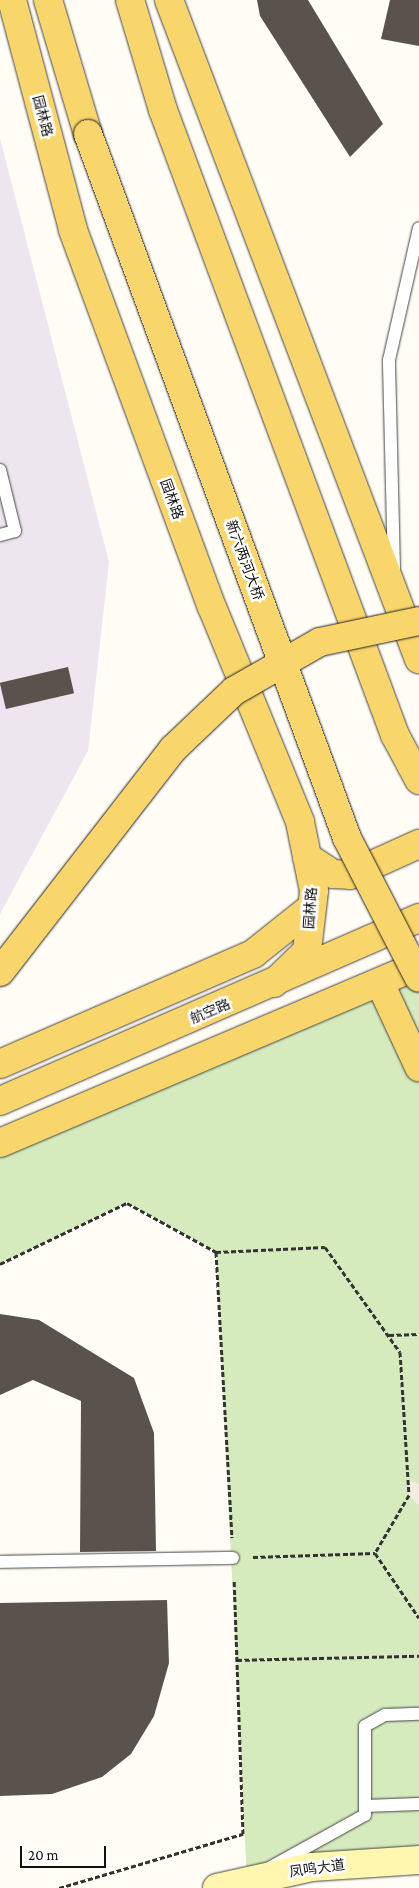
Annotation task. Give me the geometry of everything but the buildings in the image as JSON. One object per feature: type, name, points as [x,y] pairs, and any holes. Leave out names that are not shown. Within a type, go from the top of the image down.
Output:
[{"type":"main road","name":"园林路","points":[[12,0],[73,230],[212,607],[300,822],[314,891],[306,951],[274,984]]},
{"type":"main road","name":"新六两河大桥","points":[[48,0],[88,134],[348,838],[419,978]]},
{"type":"main road","points":[[130,0],[163,110],[395,735],[419,780]]},
{"type":"main road","points":[[169,0],[419,659]]},
{"type":"main road","points":[[0,973],[173,749],[234,692],[320,642],[419,621]]},
{"type":"main road","points":[[307,857],[333,874],[350,875],[419,844]]},
{"type":"main road","points":[[0,1064],[253,954],[312,908]]},
{"type":"main road","name":"航空路","points":[[0,1101],[274,984],[419,918]]},
{"type":"main road","points":[[0,1143],[419,965]]},
{"type":"main road","points":[[380,982],[419,1067]]},
{"type":"main road","name":"凤鸣大道","points":[[217,1888],[312,1867],[419,1860]]},
{"type":"lane","points":[[395,594],[389,360],[419,228]]},
{"type":"lane","points":[[0,470],[15,531],[0,535]]},
{"type":"lane","points":[[0,1562],[233,1558]]},
{"type":"lane","points":[[247,1880],[365,1815],[366,1726],[385,1715],[419,1714]]},
{"type":"lane","points":[[365,1806],[419,1804]]},
{"type":"path","points":[[0,1264],[127,1203],[216,1252],[325,1247],[400,1352],[409,1495],[375,1552]]},
{"type":"path","points":[[59,1888],[244,1834],[233,1558],[216,1252]]},
{"type":"path","points":[[388,1335],[419,1334]]},
{"type":"path","points":[[233,1558],[375,1552]]},
{"type":"path","points":[[375,1552],[419,1618]]},
{"type":"path","points":[[236,1660],[419,1656]]},
{"type":"shaded area","points":[[0,138],[109,562],[88,751],[0,914]]},
{"type":"shaded area","points":[[408,1480],[419,1484],[419,1506],[409,1495]]},
{"type":"green space","points":[[419,965],[419,1860],[247,1880],[216,1252],[127,1203],[0,1264],[0,1144]]}]
